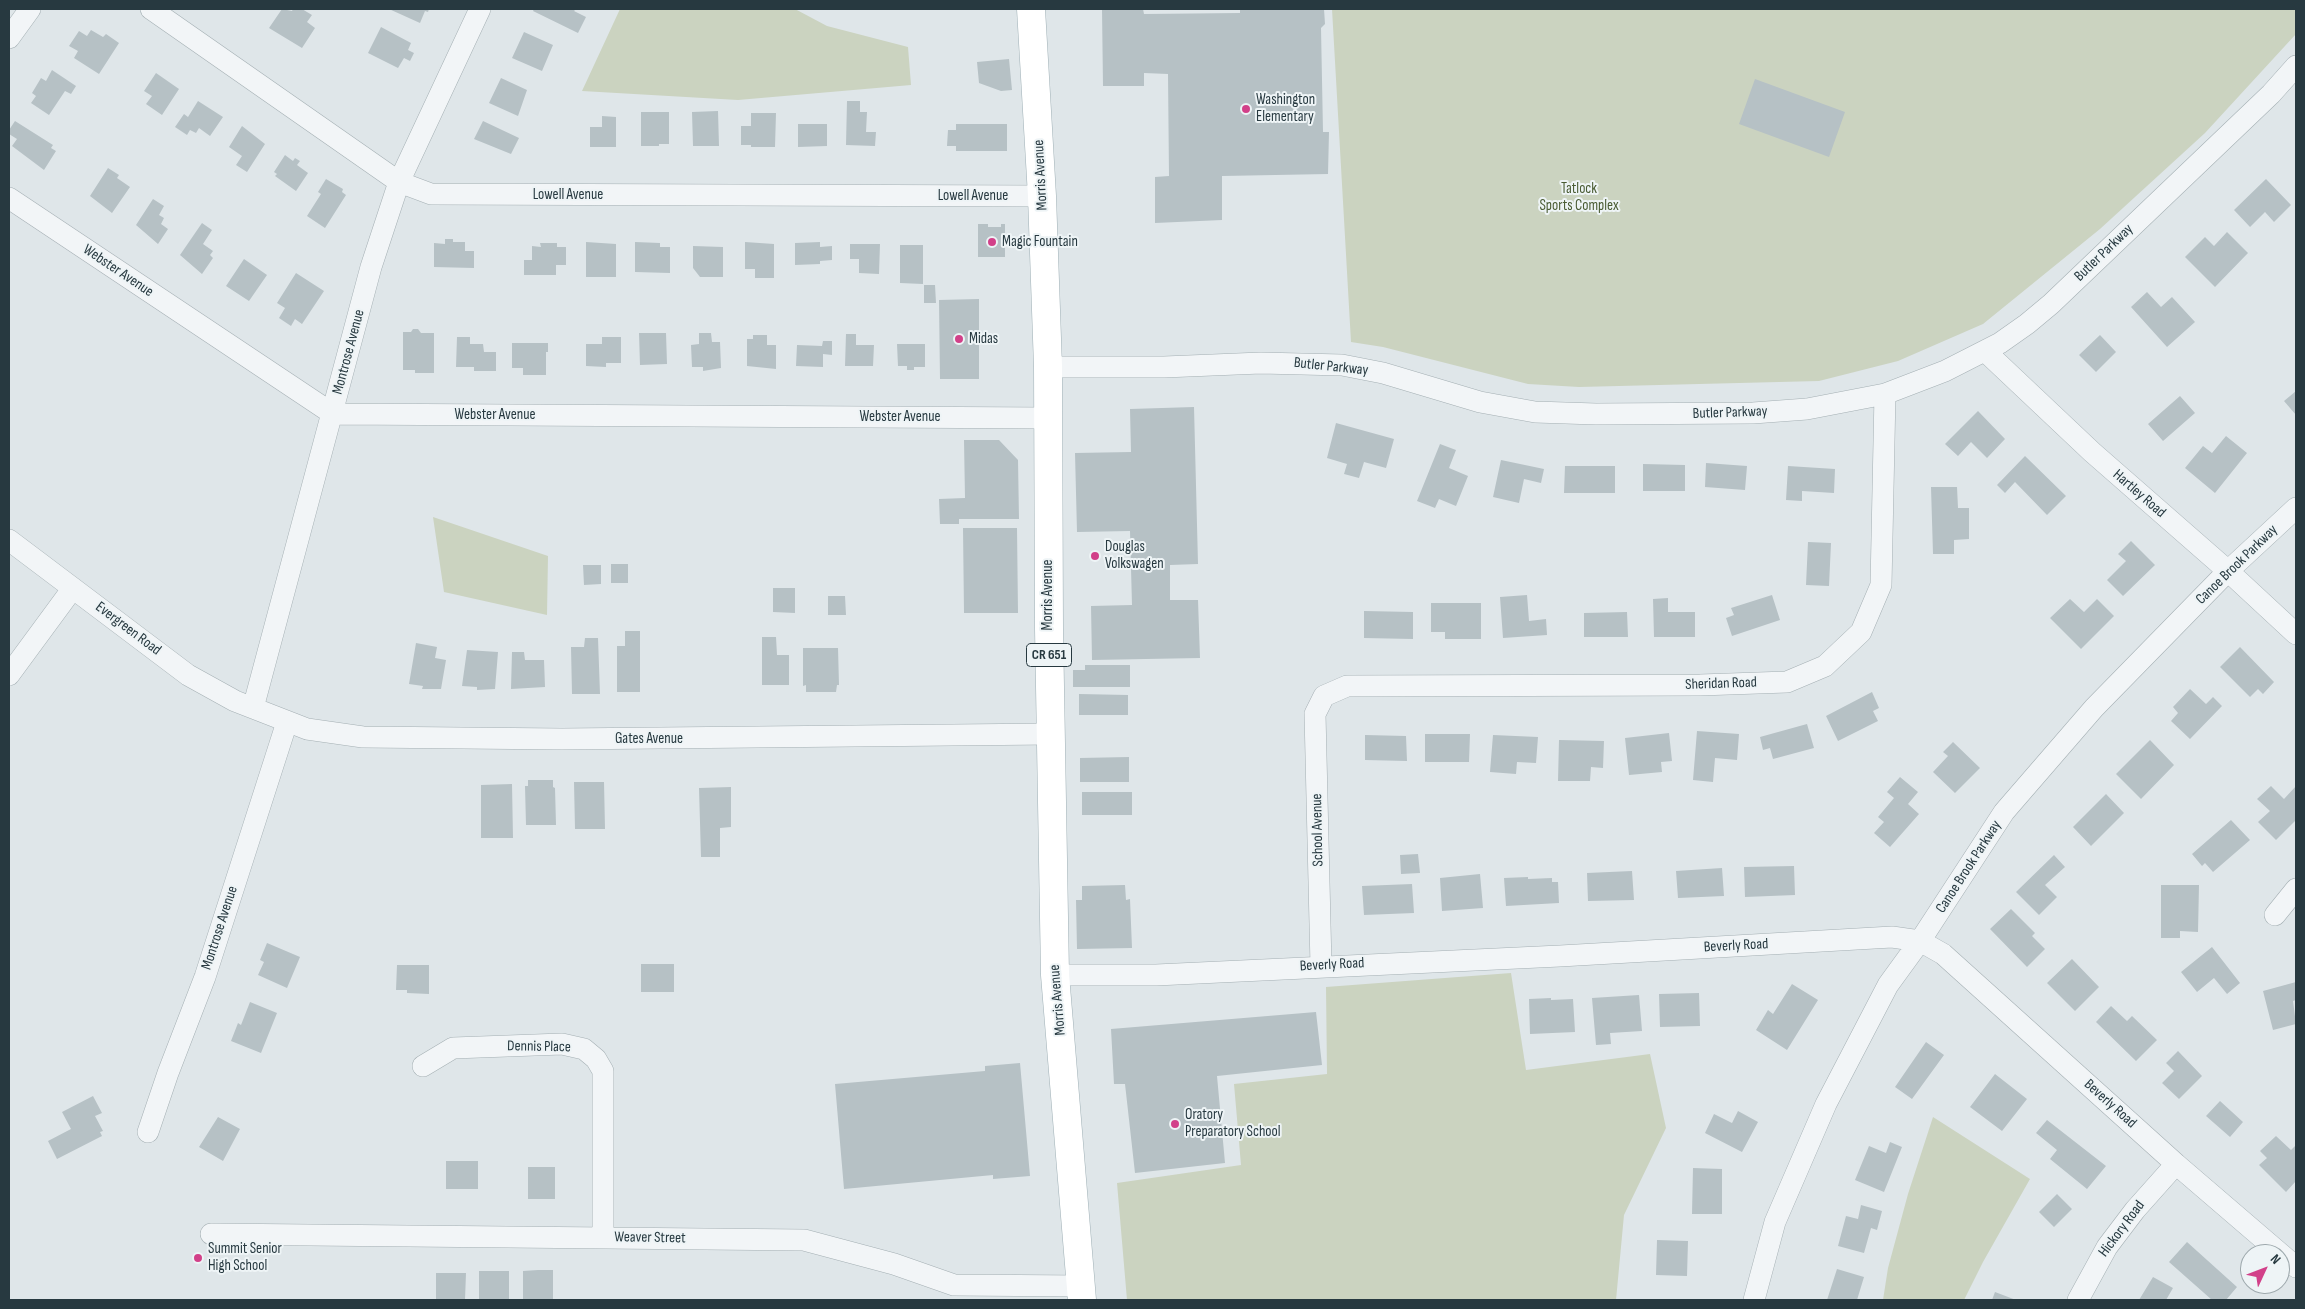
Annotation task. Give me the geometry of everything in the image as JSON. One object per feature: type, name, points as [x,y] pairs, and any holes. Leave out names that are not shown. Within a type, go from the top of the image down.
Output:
[{"type":"main road","name":"Morris Avenue","points":[[1031,9],[1042,196],[1048,367],[1050,734],[1055,975],[1082,1293]]},
{"type":"street","points":[[9,38],[30,9]]},
{"type":"street","name":"Lowell Avenue","points":[[151,9],[399,182],[431,194],[1042,196]]},
{"type":"street","name":"Montrose Avenue","points":[[253,708],[371,267],[399,182],[480,9]]},
{"type":"street","name":"Butler Parkway","points":[[1048,367],[1164,367],[1261,363],[1342,365],[1383,373],[1480,402],[1535,412],[1596,414],[1753,413],[1807,409],[1885,394],[1945,371],[1985,351],[2027,324],[2051,304],[2270,94],[2296,66]]},
{"type":"street","name":"Webster Avenue","points":[[9,198],[333,414],[1047,418]]},
{"type":"street","name":"Hartley Road","points":[[1985,351],[2092,452],[2228,571],[2296,634]]},
{"type":"street","name":"Sheridan Road","points":[[1324,696],[1347,686],[1690,685],[1787,682],[1825,666],[1861,632],[1881,585],[1885,394]]},
{"type":"street","name":"Canoe Brook Parkway","points":[[1754,1300],[1775,1222],[1826,1104],[1888,985],[1920,941],[2004,812],[2094,708],[2228,571],[2296,508]]},
{"type":"street","name":"Evergreen Road","points":[[9,540],[188,675],[235,701],[253,708]]},
{"type":"street","points":[[9,676],[73,588]]},
{"type":"street","name":"School Avenue","points":[[1321,966],[1316,714],[1324,696]]},
{"type":"street","name":"Gates Avenue","points":[[253,708],[307,729],[364,737],[612,739],[1050,734]]},
{"type":"street","name":"Montrose Avenue","points":[[148,1132],[168,1073],[205,977],[287,722]]},
{"type":"street","points":[[2275,915],[2296,889]]},
{"type":"street","name":"Beverly Road","points":[[1055,975],[1156,975],[1892,937],[1920,941],[1943,954],[2176,1164],[2292,1255]]},
{"type":"street","name":"Dennis Place","points":[[423,1066],[453,1048],[562,1044],[584,1049],[596,1059],[603,1071],[603,1237]]},
{"type":"street","name":"Hickory Road","points":[[2078,1300],[2106,1247],[2134,1210],[2176,1164]]},
{"type":"street","name":"Weaver Street","points":[[212,1234],[352,1237],[603,1237],[804,1240],[894,1264],[954,1285],[1082,1293]]},
{"type":"green space","points":[[620,9],[795,9],[827,26],[908,47],[911,85],[738,100],[582,91]]},
{"type":"green space","name":"Tatlock Sports Complex","points":[[1332,9],[2296,9],[2296,34],[2205,133],[2100,229],[1983,324],[1898,361],[1819,381],[1579,387],[1528,384],[1383,347],[1351,342]]},
{"type":"green space","points":[[433,517],[548,556],[547,615],[444,592]]},
{"type":"green space","points":[[1511,973],[1526,1070],[1650,1054],[1666,1128],[1624,1215],[1616,1300],[1127,1300],[1117,1183],[1241,1165],[1234,1084],[1327,1074],[1326,987]]},
{"type":"green space","points":[[1933,1117],[2030,1179],[1983,1262],[1964,1300],[1883,1300],[1888,1268],[1908,1194]]},
{"type":"building","points":[[282,9],[292,11],[293,9],[302,9],[312,15],[307,22],[315,28],[302,48],[269,28]]},
{"type":"building","points":[[389,9],[429,9],[428,12],[425,11],[420,23]]},
{"type":"building","points":[[534,9],[576,9],[574,11],[586,17],[578,33],[533,11]]},
{"type":"building","name":"Washington Elementary","points":[[1102,9],[1143,9],[1144,14],[1240,13],[1240,9],[1324,9],[1325,24],[1321,28],[1323,132],[1329,132],[1328,174],[1222,176],[1222,220],[1155,223],[1155,177],[1169,176],[1168,74],[1144,73],[1144,86],[1103,86]]},
{"type":"building","points":[[381,27],[411,43],[408,50],[414,53],[410,61],[404,58],[398,68],[368,53]]},
{"type":"building","points":[[91,30],[103,37],[106,34],[119,43],[99,74],[74,58],[78,51],[69,46],[79,31],[87,36]]},
{"type":"building","points":[[524,32],[553,45],[542,71],[512,58]]},
{"type":"building","points":[[1009,59],[1012,90],[1001,91],[979,83],[977,62]]},
{"type":"building","points":[[52,70],[76,86],[71,94],[65,91],[49,115],[31,103],[36,96],[32,93],[41,78],[46,81]]},
{"type":"building","points":[[156,73],[179,89],[162,115],[146,104],[152,96],[144,91]]},
{"type":"building","points":[[501,78],[527,90],[518,116],[489,103]]},
{"type":"building","points":[[1755,79],[1845,112],[1829,157],[1739,124]]},
{"type":"building","points":[[198,101],[223,117],[210,136],[199,128],[196,133],[190,130],[187,135],[175,127],[184,114],[188,117]]},
{"type":"building","points":[[847,101],[860,101],[860,112],[867,112],[866,132],[876,132],[875,146],[846,145]]},
{"type":"building","points":[[718,111],[719,146],[693,146],[692,112]]},
{"type":"building","points":[[641,112],[669,112],[669,144],[641,146]]},
{"type":"building","points":[[751,113],[776,113],[775,147],[741,145],[741,126],[751,126]]},
{"type":"building","points":[[602,116],[616,117],[616,147],[590,147],[590,127],[602,127]]},
{"type":"building","points":[[15,121],[53,145],[51,148],[56,151],[44,170],[12,146],[17,139],[9,134],[9,130]]},
{"type":"building","points":[[483,121],[519,138],[511,154],[474,139]]},
{"type":"building","points":[[798,124],[827,124],[827,146],[798,147]]},
{"type":"building","points":[[956,124],[1007,124],[1007,151],[956,151],[956,146],[947,146],[948,130],[956,130]]},
{"type":"building","points":[[242,126],[265,144],[247,172],[236,165],[242,156],[229,147]]},
{"type":"building","points":[[285,155],[293,161],[295,158],[300,161],[297,165],[308,173],[296,191],[275,176],[277,174],[274,172]]},
{"type":"building","points":[[108,168],[119,175],[117,178],[130,187],[112,213],[90,196]]},
{"type":"building","points":[[326,179],[343,189],[342,192],[346,195],[325,228],[307,216],[321,194],[318,192]]},
{"type":"building","points":[[2266,179],[2291,205],[2274,222],[2265,212],[2250,227],[2234,210]]},
{"type":"building","points":[[153,199],[164,206],[159,215],[164,218],[161,224],[168,229],[158,244],[136,225]]},
{"type":"building","points":[[202,223],[212,230],[203,244],[213,251],[210,255],[213,258],[202,274],[180,255]]},
{"type":"building","name":"Magic Fountain","points":[[978,224],[988,224],[988,227],[1001,227],[1001,224],[1005,224],[1005,257],[978,257]]},
{"type":"building","points":[[2227,232],[2248,253],[2215,287],[2185,257],[2205,237],[2214,246]]},
{"type":"building","points":[[445,239],[453,239],[453,242],[465,242],[465,251],[474,251],[474,268],[434,267],[434,243],[445,244]]},
{"type":"building","points":[[586,242],[616,244],[616,277],[586,277]]},
{"type":"building","points":[[635,242],[660,243],[660,247],[670,247],[670,273],[635,272]]},
{"type":"building","points":[[745,242],[774,244],[774,278],[755,278],[755,269],[745,269]]},
{"type":"building","points":[[820,242],[820,247],[832,246],[832,260],[820,261],[820,264],[795,265],[795,243]]},
{"type":"building","points":[[540,243],[557,243],[557,247],[566,247],[566,265],[556,265],[556,275],[524,275],[524,260],[532,260],[532,246],[541,247]]},
{"type":"building","points":[[850,244],[880,244],[879,274],[859,273],[859,259],[850,259]]},
{"type":"building","points":[[900,245],[923,245],[923,284],[900,283]]},
{"type":"building","points":[[693,246],[723,247],[723,277],[700,277],[693,268]]},
{"type":"building","points":[[244,259],[267,275],[249,301],[226,286]]},
{"type":"building","points":[[296,273],[324,291],[302,324],[295,319],[291,326],[279,318],[285,308],[277,303]]},
{"type":"building","points":[[924,285],[935,285],[936,303],[924,303]]},
{"type":"building","points":[[2147,292],[2161,307],[2172,297],[2195,322],[2167,347],[2131,307]]},
{"type":"building","name":"Midas","points":[[979,299],[979,379],[940,379],[939,300]]},
{"type":"building","points":[[413,329],[418,329],[421,333],[434,333],[434,373],[415,373],[415,370],[403,370],[403,332],[411,332]]},
{"type":"building","points":[[639,333],[666,333],[667,364],[640,365]]},
{"type":"building","points":[[699,333],[711,333],[712,342],[720,342],[721,368],[703,371],[703,367],[692,367],[691,345],[699,344]]},
{"type":"building","points":[[846,334],[856,334],[856,345],[874,345],[873,366],[845,366]]},
{"type":"building","points":[[753,335],[767,335],[767,345],[776,345],[776,369],[747,366],[747,339],[753,339]]},
{"type":"building","points":[[2100,335],[2116,352],[2096,372],[2079,355]]},
{"type":"building","points":[[457,337],[470,337],[470,344],[483,344],[484,352],[496,352],[496,371],[474,371],[474,367],[456,367]]},
{"type":"building","points":[[602,337],[621,337],[621,363],[606,363],[606,367],[586,366],[586,344],[602,344]]},
{"type":"building","points":[[823,341],[832,341],[832,355],[823,354],[823,367],[796,366],[797,345],[822,346]]},
{"type":"building","points":[[512,343],[548,343],[546,375],[523,375],[523,368],[512,368]]},
{"type":"building","points":[[897,344],[925,344],[925,367],[914,367],[914,370],[907,370],[907,366],[898,366]]},
{"type":"building","points":[[2296,391],[2296,415],[2284,401]]},
{"type":"building","points":[[2180,396],[2195,413],[2163,441],[2148,424]]},
{"type":"building","points":[[1194,407],[1198,564],[1170,565],[1170,600],[1198,600],[1200,658],[1092,660],[1091,606],[1132,605],[1130,531],[1077,532],[1075,453],[1131,452],[1130,409]]},
{"type":"building","points":[[1978,411],[2005,439],[1987,458],[1971,442],[1958,456],[1945,444]]},
{"type":"building","points":[[1336,423],[1394,439],[1386,468],[1364,462],[1359,478],[1344,474],[1347,464],[1327,458]]},
{"type":"building","points":[[2226,436],[2247,453],[2215,493],[2185,468],[2203,446],[2212,453]]},
{"type":"building","points":[[964,440],[999,440],[1018,460],[1019,519],[959,519],[959,524],[940,524],[939,499],[965,498]]},
{"type":"building","points":[[1440,444],[1456,450],[1449,468],[1468,476],[1456,506],[1439,499],[1435,508],[1417,501]]},
{"type":"building","points":[[2025,456],[2066,496],[2047,515],[2015,482],[2005,493],[1997,485]]},
{"type":"building","points":[[1501,460],[1544,469],[1541,483],[1524,479],[1519,503],[1493,497]]},
{"type":"building","points":[[1706,463],[1747,466],[1745,490],[1705,487]]},
{"type":"building","points":[[1643,464],[1685,465],[1685,491],[1643,491]]},
{"type":"building","points":[[1565,466],[1615,466],[1615,493],[1564,493]]},
{"type":"building","points":[[1788,466],[1835,469],[1834,493],[1802,491],[1802,501],[1786,500]]},
{"type":"building","points":[[1931,487],[1957,487],[1958,508],[1969,508],[1969,539],[1954,540],[1954,554],[1933,554]]},
{"type":"building","points":[[963,528],[1017,528],[1018,613],[964,613]]},
{"type":"building","points":[[2131,541],[2155,565],[2123,596],[2107,580],[2126,561],[2118,554]]},
{"type":"building","points":[[1808,542],[1831,543],[1829,586],[1806,585]]},
{"type":"building","points":[[611,564],[628,564],[628,583],[611,583]]},
{"type":"building","points":[[583,565],[601,565],[601,584],[584,585]]},
{"type":"building","points":[[773,588],[795,588],[795,613],[773,612]]},
{"type":"building","points":[[1527,595],[1529,621],[1546,619],[1547,635],[1503,638],[1500,597]]},
{"type":"building","points":[[1772,595],[1780,620],[1732,636],[1726,618],[1734,615],[1731,608]]},
{"type":"building","points":[[828,596],[845,596],[846,615],[828,615]]},
{"type":"building","points":[[1668,598],[1668,612],[1695,612],[1695,637],[1654,637],[1653,599]]},
{"type":"building","points":[[2070,599],[2084,612],[2097,599],[2114,616],[2081,649],[2050,618]]},
{"type":"building","points":[[1431,603],[1481,603],[1481,639],[1445,639],[1445,632],[1431,632]]},
{"type":"building","points":[[1364,611],[1413,612],[1413,639],[1364,638]]},
{"type":"building","points":[[1627,612],[1628,637],[1584,637],[1584,613]]},
{"type":"building","points":[[625,631],[640,631],[640,692],[617,692],[617,646],[625,646]]},
{"type":"building","points":[[762,637],[776,637],[777,655],[789,655],[789,685],[762,685]]},
{"type":"building","points":[[585,638],[598,638],[600,694],[572,694],[571,647],[584,647]]},
{"type":"building","points":[[416,643],[437,647],[435,658],[446,660],[441,689],[422,689],[423,686],[409,684]]},
{"type":"building","points":[[2240,647],[2274,682],[2263,694],[2258,689],[2250,697],[2220,667]]},
{"type":"building","points":[[803,648],[838,648],[839,685],[837,685],[836,692],[806,692],[806,685],[803,686]]},
{"type":"building","points":[[467,650],[498,652],[495,689],[477,690],[477,687],[462,686]]},
{"type":"building","points":[[512,652],[524,652],[525,660],[544,660],[545,687],[511,689]]},
{"type":"building","points":[[1085,665],[1130,665],[1130,687],[1073,687],[1073,670],[1085,670]]},
{"type":"building","points":[[2190,689],[2206,704],[2213,697],[2222,706],[2190,739],[2171,721],[2178,713],[2173,707]]},
{"type":"building","points":[[1872,692],[1879,708],[1873,711],[1878,721],[1838,741],[1826,716]]},
{"type":"building","points":[[1079,694],[1128,695],[1128,715],[1079,715]]},
{"type":"building","points":[[1807,724],[1814,748],[1773,759],[1770,748],[1763,750],[1760,737]]},
{"type":"building","points":[[1697,731],[1739,734],[1737,760],[1715,758],[1713,782],[1693,780]]},
{"type":"building","points":[[1669,733],[1672,761],[1661,762],[1662,772],[1629,775],[1625,738]]},
{"type":"building","points":[[1425,734],[1470,734],[1469,762],[1425,762]]},
{"type":"building","points":[[1365,735],[1406,736],[1407,761],[1365,760]]},
{"type":"building","points":[[1493,735],[1538,737],[1536,763],[1517,762],[1516,774],[1490,772]]},
{"type":"building","points":[[1559,740],[1604,741],[1603,768],[1591,767],[1590,781],[1558,781]]},
{"type":"building","points":[[2150,740],[2174,765],[2141,799],[2116,774]]},
{"type":"building","points":[[1953,742],[1980,768],[1955,793],[1933,772],[1948,756],[1943,752]]},
{"type":"building","points":[[1129,757],[1129,782],[1080,782],[1080,758]]},
{"type":"building","points":[[1900,777],[1918,792],[1908,804],[1919,814],[1890,847],[1874,833],[1884,822],[1878,817],[1894,798],[1887,792]]},
{"type":"building","points":[[528,780],[553,780],[556,825],[526,825],[525,786],[528,786]]},
{"type":"building","points":[[574,782],[604,782],[605,829],[575,829]]},
{"type":"building","points":[[512,784],[513,838],[481,838],[481,785]]},
{"type":"building","points":[[2271,786],[2284,799],[2296,786],[2296,820],[2276,840],[2258,822],[2270,811],[2257,799]]},
{"type":"building","points":[[731,787],[731,827],[720,828],[720,857],[701,857],[699,788]]},
{"type":"building","points":[[1082,792],[1132,792],[1132,815],[1082,815]]},
{"type":"building","points":[[2106,794],[2124,813],[2091,846],[2073,827]]},
{"type":"building","points":[[2231,820],[2250,840],[2213,872],[2205,863],[2202,866],[2192,854]]},
{"type":"building","points":[[1418,854],[1420,873],[1401,874],[1400,855]]},
{"type":"building","points":[[2054,855],[2065,867],[2045,885],[2057,897],[2039,915],[2016,892]]},
{"type":"building","points":[[1794,866],[1795,895],[1745,897],[1744,867]]},
{"type":"building","points":[[1722,868],[1724,896],[1678,898],[1676,871]]},
{"type":"building","points":[[1632,871],[1634,900],[1588,901],[1587,873]]},
{"type":"building","points":[[1480,874],[1483,908],[1442,911],[1440,878]]},
{"type":"building","points":[[1528,877],[1528,879],[1552,878],[1552,882],[1558,882],[1559,903],[1506,906],[1504,878]]},
{"type":"building","points":[[1412,884],[1414,913],[1364,915],[1362,886]]},
{"type":"building","points":[[1125,885],[1126,900],[1130,899],[1132,948],[1077,949],[1076,900],[1082,900],[1082,886]]},
{"type":"building","points":[[2161,885],[2199,885],[2198,932],[2180,931],[2180,938],[2161,938]]},
{"type":"building","points":[[2011,909],[2035,933],[2032,936],[2045,949],[2027,967],[1990,929]]},
{"type":"building","points":[[267,943],[300,957],[287,988],[258,975],[264,962],[260,960]]},
{"type":"building","points":[[2212,947],[2240,983],[2227,994],[2214,978],[2197,992],[2181,972]]},
{"type":"building","points":[[2072,959],[2099,987],[2075,1011],[2047,983]]},
{"type":"building","points":[[641,964],[674,964],[674,992],[641,992]]},
{"type":"building","points":[[397,965],[429,965],[429,994],[407,993],[407,990],[396,990]]},
{"type":"building","points":[[2296,982],[2296,1000],[2293,1001],[2296,1024],[2273,1030],[2263,991]]},
{"type":"building","points":[[1792,984],[1818,1000],[1787,1050],[1756,1030],[1768,1010],[1773,1014]]},
{"type":"building","points":[[1699,993],[1700,1026],[1660,1027],[1659,994]]},
{"type":"building","points":[[1639,995],[1642,1031],[1610,1033],[1611,1044],[1596,1045],[1592,998]]},
{"type":"building","points":[[1551,998],[1551,1000],[1573,999],[1575,1032],[1530,1034],[1529,999]]},
{"type":"building","points":[[250,1002],[277,1013],[261,1053],[231,1041],[238,1023],[241,1025]]},
{"type":"building","points":[[2111,1006],[2127,1021],[2132,1016],[2157,1040],[2136,1061],[2096,1022]]},
{"type":"building","name":"Oratory Preparatory School","points":[[1316,1012],[1322,1065],[1217,1076],[1225,1163],[1135,1173],[1125,1084],[1114,1084],[1111,1029]]},
{"type":"building","points":[[1926,1042],[1944,1055],[1912,1099],[1895,1087]]},
{"type":"building","points":[[2178,1051],[2202,1076],[2179,1099],[2162,1083],[2174,1071],[2166,1063]]},
{"type":"building","points":[[1020,1063],[1030,1176],[993,1179],[993,1175],[844,1189],[835,1084],[985,1071],[985,1066]]},
{"type":"building","points":[[1995,1074],[2027,1099],[2002,1131],[1970,1107]]},
{"type":"building","points":[[93,1096],[102,1113],[95,1116],[103,1131],[100,1132],[102,1136],[57,1159],[48,1141],[71,1129],[62,1112]]},
{"type":"building","points":[[2220,1101],[2243,1122],[2230,1137],[2206,1116]]},
{"type":"building","points":[[1738,1111],[1758,1122],[1742,1152],[1705,1133],[1714,1114],[1732,1123]]},
{"type":"building","points":[[218,1117],[240,1129],[223,1161],[199,1147]]},
{"type":"building","points":[[2047,1120],[2106,1166],[2087,1189],[2050,1159],[2057,1150],[2036,1133]]},
{"type":"building","points":[[2276,1136],[2291,1150],[2296,1145],[2296,1181],[2286,1192],[2259,1165],[2267,1158],[2260,1151]]},
{"type":"building","points":[[1890,1142],[1902,1147],[1884,1192],[1855,1180],[1869,1146],[1886,1153]]},
{"type":"building","points":[[446,1161],[478,1161],[478,1189],[446,1189]]},
{"type":"building","points":[[528,1167],[555,1167],[555,1199],[528,1199]]},
{"type":"building","points":[[1693,1168],[1722,1169],[1722,1214],[1692,1214]]},
{"type":"building","points":[[2057,1194],[2072,1209],[2054,1227],[2039,1212]]},
{"type":"building","points":[[1861,1205],[1882,1211],[1877,1230],[1871,1228],[1864,1253],[1838,1246],[1846,1216],[1858,1219]]},
{"type":"building","points":[[1657,1240],[1688,1241],[1687,1276],[1656,1275]]},
{"type":"building","points":[[2187,1242],[2237,1287],[2226,1300],[2212,1300],[2169,1262]]},
{"type":"building","points":[[1837,1269],[1864,1277],[1857,1300],[1827,1300]]},
{"type":"building","points":[[553,1270],[553,1300],[523,1300],[523,1271]]},
{"type":"building","points":[[479,1271],[509,1271],[509,1300],[479,1300]]},
{"type":"building","points":[[436,1273],[466,1273],[465,1300],[436,1300]]},
{"type":"building","points":[[2153,1277],[2173,1288],[2166,1300],[2139,1300]]},
{"type":"building","points":[[1995,1292],[2016,1300],[1992,1300]]},
{"type":"place","name":"Washington Elementary","points":[[1246,109]]},
{"type":"place","name":"Magic Fountain","points":[[992,242]]},
{"type":"place","name":"Midas","points":[[959,339]]},
{"type":"place","name":"Douglas Volkswagen","points":[[1095,556]]},
{"type":"place","name":"Oratory Preparatory School","points":[[1175,1124]]},
{"type":"place","name":"Summit Senior High School","points":[[198,1258]]}]
